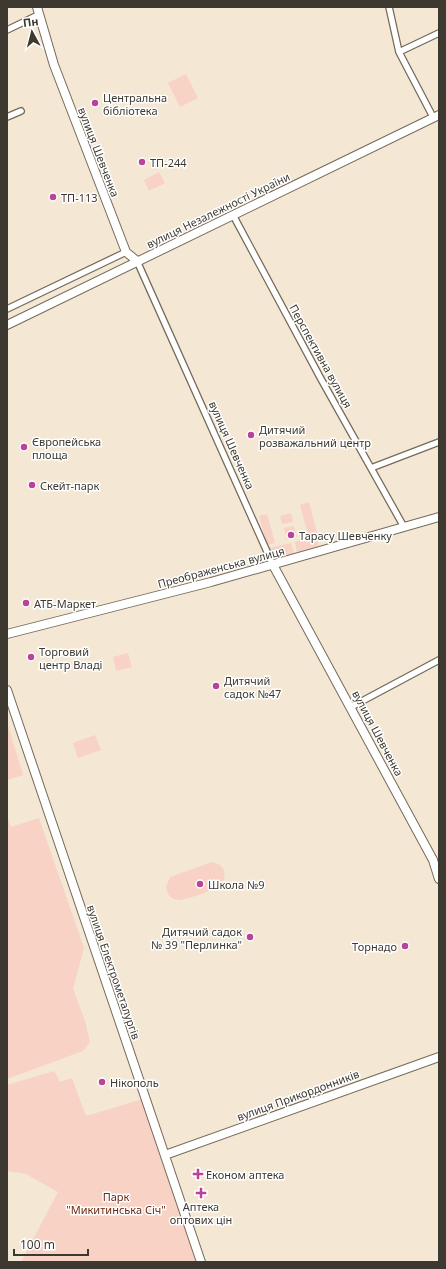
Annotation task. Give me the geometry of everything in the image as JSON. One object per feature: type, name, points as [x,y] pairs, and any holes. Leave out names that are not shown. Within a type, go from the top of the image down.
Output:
[{"type":"main road","name":"вулиця Шевченка","points":[[38,11],[54,64],[126,252],[137,262]]},
{"type":"main road","name":"вулиця Незалежності України","points":[[7,325],[436,116]]},
{"type":"main road","name":"Преображенська вулиця","points":[[7,634],[211,582],[439,517]]},
{"type":"main road","name":"вулиця Шевченка","points":[[273,564],[433,860],[439,879]]},
{"type":"main road","name":"вулиця Електрометалургів","points":[[7,690],[201,1262]]},
{"type":"main road","name":"вулиця Прикордонників","points":[[164,1154],[439,1057]]},
{"type":"street","points":[[389,7],[399,52],[436,116]]},
{"type":"street","points":[[7,30],[38,11]]},
{"type":"street","points":[[399,52],[439,33]]},
{"type":"street","points":[[7,117],[21,111]]},
{"type":"street","name":"Перспективна вулиця","points":[[233,215],[404,527]]},
{"type":"street","points":[[7,309],[126,252]]},
{"type":"street","name":"вулиця Шевченка","points":[[137,262],[273,564]]},
{"type":"street","points":[[371,468],[439,442]]},
{"type":"street","points":[[351,707],[439,660]]},
{"type":"green space","points":[[186,74],[198,98],[180,107],[168,83]]},
{"type":"green space","points":[[159,172],[165,183],[149,191],[144,180]]},
{"type":"green space","points":[[309,502],[317,533],[308,534],[300,505]]},
{"type":"green space","points":[[291,513],[293,522],[282,524],[280,516]]},
{"type":"green space","points":[[267,514],[275,543],[267,545],[259,516]]},
{"type":"green space","points":[[294,526],[297,537],[293,536],[292,533],[288,534],[287,540],[284,528]]},
{"type":"green space","points":[[317,536],[318,547],[297,552],[295,542]]},
{"type":"green space","points":[[291,543],[294,554],[273,559],[269,548]]},
{"type":"green space","points":[[128,653],[132,667],[116,671],[113,657]]},
{"type":"green space","points":[[7,722],[23,775],[7,780]]},
{"type":"green space","points":[[95,735],[101,750],[78,758],[73,743]]},
{"type":"green space","points":[[7,816],[11,827],[39,818],[84,948],[73,989],[85,1021],[90,1042],[83,1051],[7,1079]]},
{"type":"green space","points":[[212,862],[222,867],[224,871],[222,883],[210,891],[181,900],[175,899],[169,895],[166,887],[170,877]]},
{"type":"green space","name":"Парк \"Микитинська Січ\"","points":[[54,1071],[60,1082],[72,1078],[86,1116],[143,1099],[197,1262],[21,1262],[58,1192],[26,1174],[7,1171],[7,1085]]},
{"type":"place","name":"Центральна бібліотека","points":[[95,103]]},
{"type":"place","name":"ТП-244","points":[[142,162]]},
{"type":"place","name":"ТП-113","points":[[53,197]]},
{"type":"place","name":"Дитячий розважальний центр","points":[[251,435]]},
{"type":"place","name":"Європейська площа","points":[[24,447]]},
{"type":"place","name":"Скейт-парк","points":[[32,485]]},
{"type":"place","name":"Тарасу Шевченку","points":[[291,535]]},
{"type":"place","name":"АТБ-Маркет","points":[[26,603]]},
{"type":"place","name":"Торговий центр Владі","points":[[31,657]]},
{"type":"place","name":"Дитячий садок №47","points":[[216,686]]},
{"type":"place","name":"Школа №9","points":[[200,884]]},
{"type":"place","name":"Дитячий садок № 39 \"Перлинка\"","points":[[250,937]]},
{"type":"place","name":"Торнадо","points":[[405,946]]},
{"type":"place","name":"Нікополь","points":[[102,1082]]},
{"type":"place","name":"Економ аптека","points":[[198,1174]]},
{"type":"place","name":"Аптека оптових цін","points":[[201,1193]]}]
